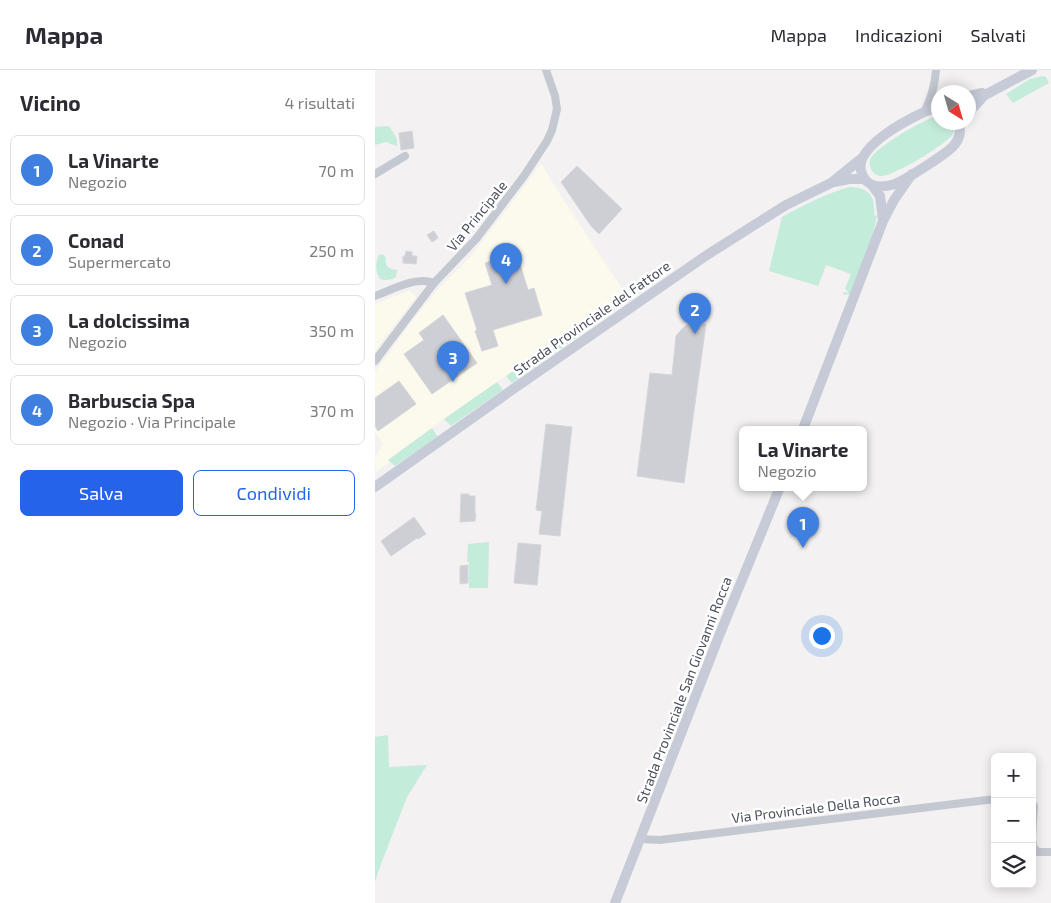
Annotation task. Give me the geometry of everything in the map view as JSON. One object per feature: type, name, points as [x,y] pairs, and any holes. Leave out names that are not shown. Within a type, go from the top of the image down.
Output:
[{"type":"main road","points":[[976,98],[1032,70]]},
{"type":"main road","points":[[976,105],[985,95]]},
{"type":"main road","name":"Strada Provinciale del Fattore","points":[[375,488],[509,392],[707,255],[786,205],[831,183],[861,159],[871,146],[884,136],[925,111],[931,110]]},
{"type":"main road","points":[[959,138],[960,130]]},
{"type":"main road","points":[[959,138],[962,130]]},
{"type":"main road","name":"Strada Provinciale del Fattore","points":[[831,183],[849,179],[883,187],[897,183],[950,150],[959,138]]},
{"type":"main road","points":[[861,159],[860,169],[880,196],[883,221]]},
{"type":"main road","points":[[804,426],[883,221],[894,200],[912,174]]},
{"type":"main road","name":"Strada Provinciale San Giovanni Rocca","points":[[615,903],[719,636],[778,491]]},
{"type":"street","name":"Via Principale","points":[[375,361],[434,283],[476,239],[525,176],[547,142],[557,109],[555,96],[546,70]]},
{"type":"street","points":[[925,111],[935,82],[936,70]]},
{"type":"street","points":[[976,93],[998,88]]},
{"type":"street","points":[[375,174],[405,156]]},
{"type":"street","points":[[375,296],[413,282],[429,281],[434,283]]},
{"type":"street","name":"Via Provinciale Della Rocca","points":[[640,839],[660,840],[991,799]]},
{"type":"street","points":[[1033,843],[1033,847],[1038,852],[1051,852]]},
{"type":"shaded area","points":[[541,163],[625,293],[444,419],[388,460],[390,462],[376,472],[375,457],[383,444],[375,432],[375,372],[438,289],[471,256]]},
{"type":"shaded area","points":[[410,290],[416,297],[375,351],[375,304]]},
{"type":"green space","points":[[1046,77],[1049,83],[1013,103],[1006,94],[1030,79]]},
{"type":"green space","points":[[931,118],[931,130],[954,130],[954,133],[941,145],[895,172],[880,176],[873,172],[870,160],[877,151],[917,125]]},
{"type":"green space","points":[[375,127],[390,127],[397,139],[397,146],[386,142],[375,145]]},
{"type":"green space","points":[[849,187],[856,187],[869,194],[874,203],[874,215],[877,216],[871,242],[852,292],[843,295],[844,292],[847,293],[848,291],[845,289],[851,274],[826,265],[818,286],[769,271],[782,217],[823,196]]},
{"type":"green space","points":[[380,254],[386,258],[388,267],[397,270],[396,277],[388,280],[380,279],[376,267]]},
{"type":"green space","points":[[609,304],[615,311],[553,354],[551,345]]},
{"type":"green space","points":[[540,352],[544,361],[512,383],[506,376]]},
{"type":"green space","points":[[497,382],[503,390],[451,426],[444,419]]},
{"type":"green space","points":[[432,428],[438,437],[395,466],[388,460]]},
{"type":"green space","points":[[489,542],[488,588],[469,588],[468,544]]},
{"type":"green space","points":[[388,735],[389,767],[427,765],[407,797],[375,882],[375,737]]},
{"type":"building","points":[[412,131],[414,148],[401,150],[399,133]]},
{"type":"building","points":[[577,166],[622,209],[599,234],[591,226],[561,182]]},
{"type":"building","points":[[434,231],[438,238],[432,242],[427,235]]},
{"type":"building","points":[[406,251],[412,252],[412,256],[417,256],[416,264],[403,263],[403,256],[405,256]]},
{"type":"building","points":[[517,254],[528,290],[534,288],[542,315],[493,330],[498,346],[482,351],[465,293],[492,285],[485,263]]},
{"type":"building","points":[[443,315],[477,363],[432,394],[404,354],[424,340],[419,333]]},
{"type":"building","points":[[689,323],[706,324],[684,483],[637,476],[650,373],[672,375],[676,336]]},
{"type":"building","points":[[399,381],[416,404],[378,431],[375,426],[375,398]]},
{"type":"building","points":[[546,424],[572,427],[560,536],[539,534],[542,511],[536,510]]},
{"type":"building","points":[[461,494],[475,496],[475,521],[460,522]]},
{"type":"building","points":[[414,517],[426,534],[391,556],[381,541]]},
{"type":"building","points":[[518,543],[541,545],[537,585],[514,583]]},
{"type":"building","points":[[468,565],[468,583],[460,584],[460,566]]},
{"type":"place","name":"Barbuscia Spa","points":[[506,284]]},
{"type":"place","name":"Conad","points":[[695,334]]},
{"type":"place","name":"La dolcissima","points":[[453,382]]},
{"type":"place","name":"La Vinarte","points":[[803,548]]}]
